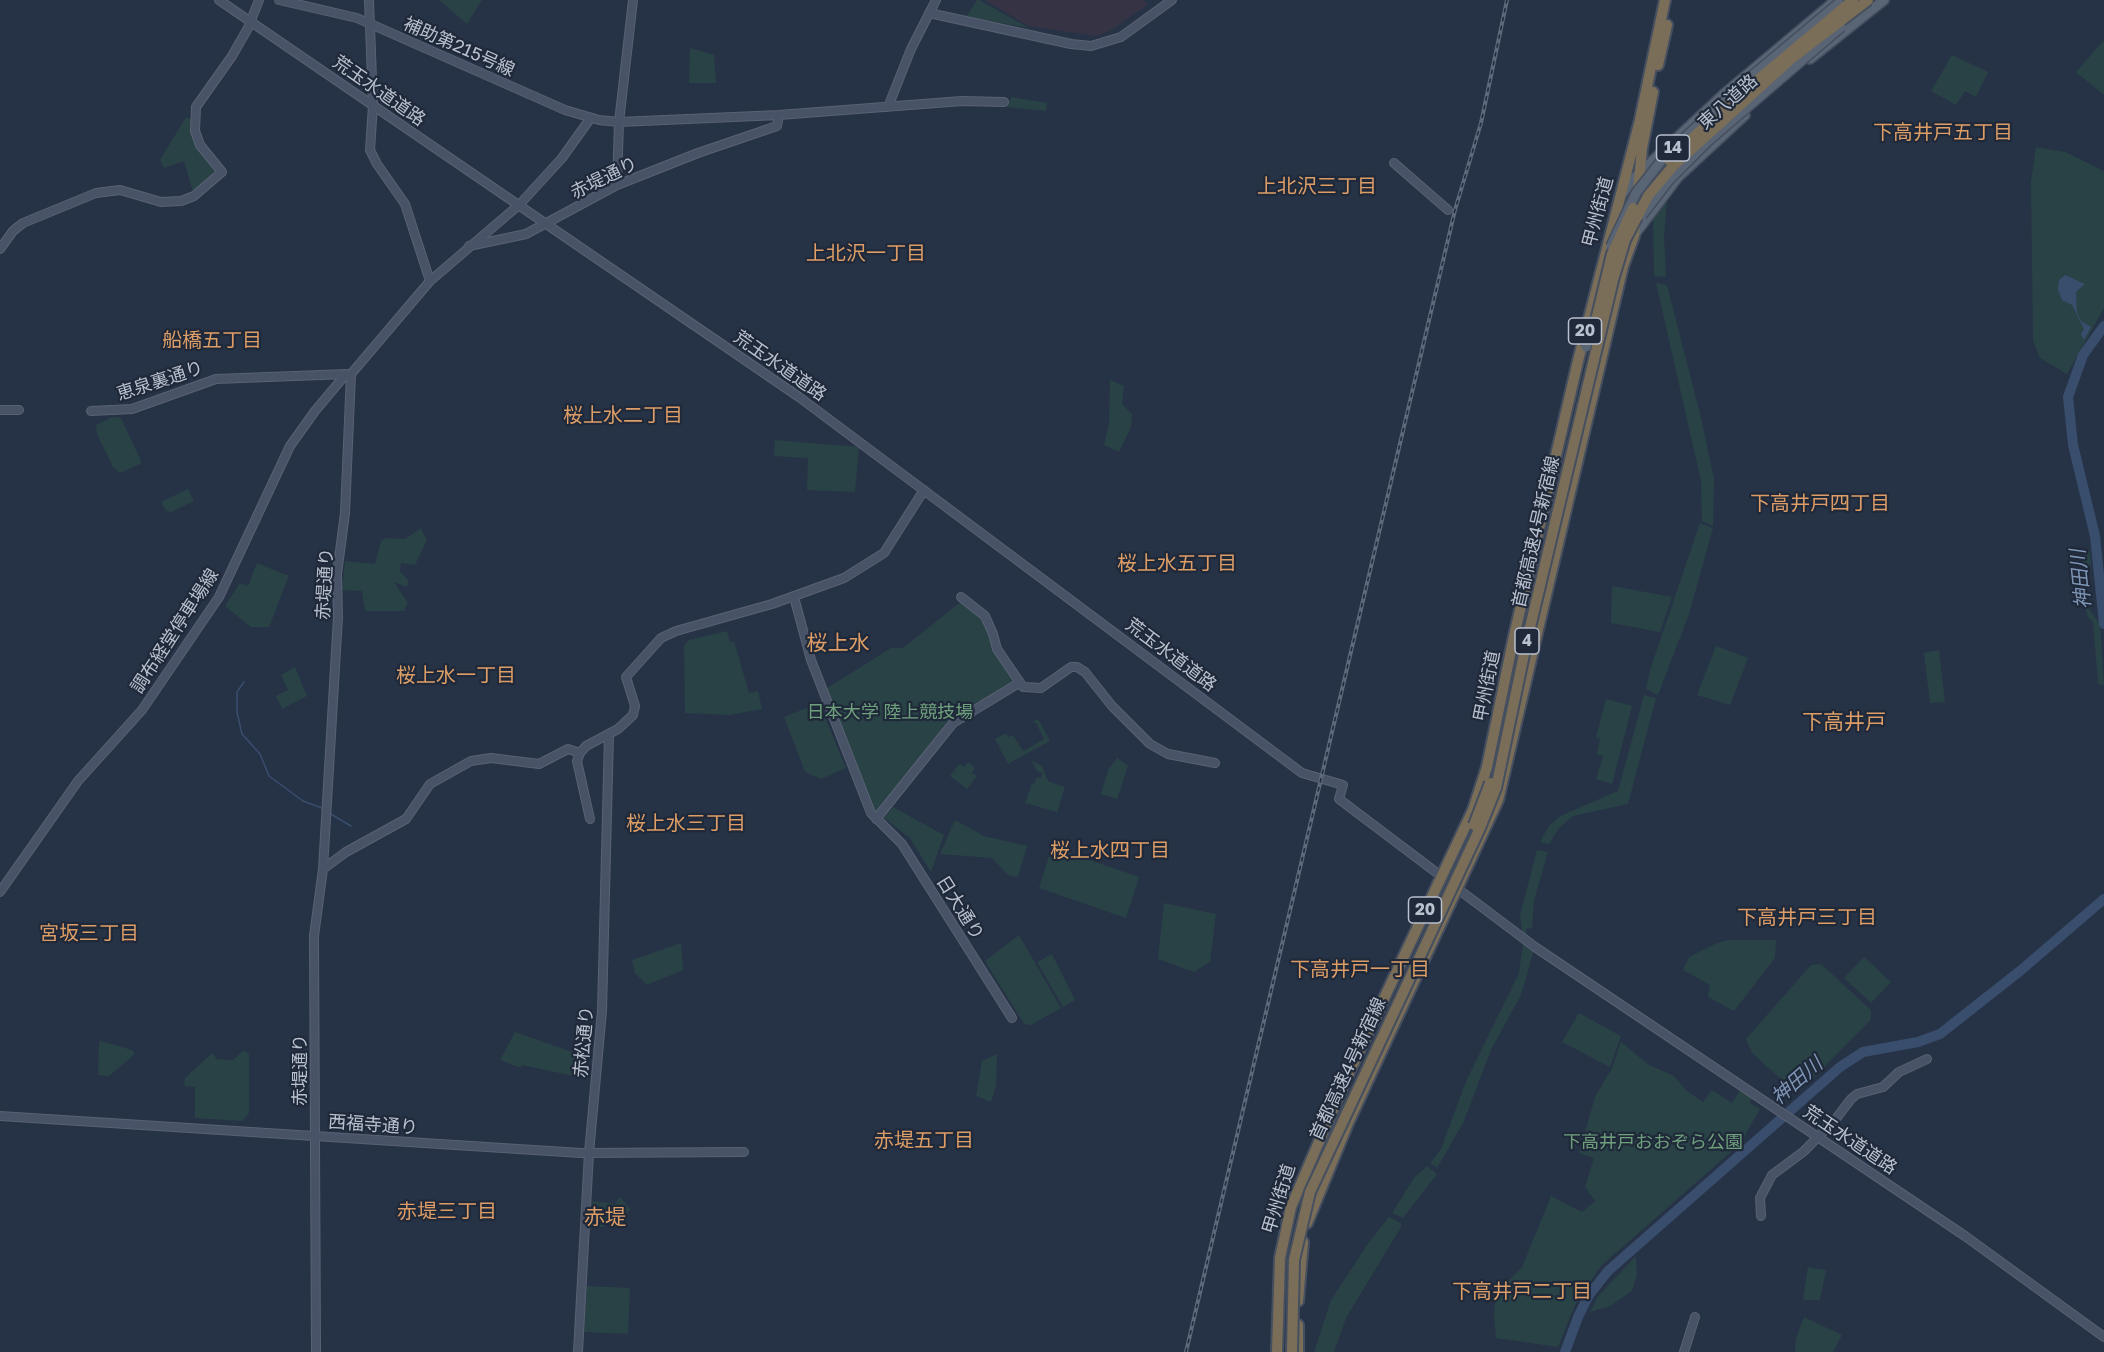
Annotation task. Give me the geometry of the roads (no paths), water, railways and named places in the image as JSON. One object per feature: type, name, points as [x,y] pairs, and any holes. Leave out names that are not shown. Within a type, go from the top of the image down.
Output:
[{"type":"highway","name":"甲州街道","points":[[1277,1352],[1280,1258],[1291,1207],[1346,1079],[1473,810],[1491,752],[1514,636],[1584,334],[1644,102],[1665,0]]},
{"type":"highway","name":"甲州街道","points":[[1298,1352],[1300,1258],[1307,1221],[1348,1124],[1491,817],[1506,772],[1623,266],[1634,236],[1642,148],[1672,0]]},
{"type":"highway","name":"首都高速4号新宿線","points":[[1285,1352],[1287,1259],[1304,1190],[1474,825],[1489,785],[1597,313],[1618,237],[1643,192],[1668,162],[1760,77],[1853,0]]},
{"type":"highway","name":"首都高速4号新宿線","points":[[1292,1352],[1294,1260],[1310,1192],[1480,828],[1496,788],[1584,400],[1625,240],[1648,196],[1679,160],[1791,60],[1868,0]]},
{"type":"highway","points":[[1473,810],[1491,817]]},
{"type":"highway","points":[[1461,836],[1479,844]]},
{"type":"main road","name":"東八道路","points":[[1577,462],[1622,260],[1638,221],[1657,195],[1717,134],[1847,22],[1878,0]]},
{"type":"main road","name":"14","points":[[1634,236],[1678,177],[1754,106],[1884,0]]},
{"type":"main road","name":"14","points":[[1618,204],[1628,185],[1656,157],[1803,25],[1839,1]]},
{"type":"main road","name":"東八道路","points":[[1556,459],[1606,263],[1617,229],[1648,177],[1695,128],[1839,1]]},
{"type":"main road","points":[[1735,85],[1754,106]]},
{"type":"main road","points":[[1642,148],[1656,157]]},
{"type":"street","name":"荒玉水道道路","points":[[219,0],[799,397],[1294,767],[1309,775],[1343,784],[1339,799],[1442,876]]},
{"type":"street","points":[[0,249],[13,231],[23,223],[96,193],[120,190],[169,202],[194,196],[222,172],[200,145],[194,120],[204,94],[226,66],[248,28],[259,0]]},
{"type":"street","name":"補助第215号線","points":[[279,0],[342,13],[590,119]]},
{"type":"street","points":[[369,0],[373,105],[370,150],[405,204],[430,281]]},
{"type":"street","points":[[617,185],[619,122],[633,0]]},
{"type":"street","points":[[888,107],[918,32],[936,0]]},
{"type":"street","points":[[929,13],[1071,44],[1091,46],[1121,37],[1172,0]]},
{"type":"street","points":[[348,374],[430,281],[520,204],[562,158],[590,119],[619,122],[817,113],[962,101],[1004,102]]},
{"type":"street","name":"赤堤通り","points":[[468,247],[518,237],[548,224],[617,185],[698,153],[777,126],[779,115]]},
{"type":"street","points":[[1394,163],[1448,210]]},
{"type":"street","name":"赤堤通り","points":[[316,1352],[314,936],[323,869],[327,811],[338,617],[337,574],[345,513],[353,381],[348,374]]},
{"type":"street","name":"恵泉裏通り","points":[[90,411],[132,409],[216,379],[348,374]]},
{"type":"street","name":"調布経堂停車場線","points":[[0,892],[72,788],[142,710],[219,597],[290,446],[348,374]]},
{"type":"street","points":[[0,410],[20,410]]},
{"type":"street","points":[[590,819],[577,761],[580,753],[586,746],[609,735],[624,724],[635,711],[626,677],[661,638],[794,597],[844,578],[884,553],[924,490]]},
{"type":"street","name":"日大通り","points":[[794,597],[821,689],[871,813],[902,844],[1012,1018]]},
{"type":"street","points":[[961,597],[985,616],[997,649],[1019,683],[1027,688],[1041,688],[1068,669],[1077,667],[1085,672],[1112,706],[1150,744],[1168,754],[1215,763]]},
{"type":"street","points":[[876,819],[952,723],[1019,683]]},
{"type":"street","name":"赤松通り","points":[[578,1352],[589,1153],[602,1011],[609,735]]},
{"type":"street","points":[[323,869],[345,852],[406,819],[429,784],[471,761],[491,758],[539,764],[568,749],[580,753]]},
{"type":"street","name":"荒玉水道道路","points":[[1458,889],[1535,947],[1965,1236],[2104,1337]]},
{"type":"street","points":[[1761,1216],[1760,1198],[1772,1175],[1803,1152],[1816,1136],[1835,1120],[1843,1106],[1857,1094],[1883,1087],[1899,1072],[1927,1059]]},
{"type":"street","name":"西福寺通り","points":[[0,1116],[589,1153],[744,1152]]},
{"type":"street","points":[[1684,1352],[1695,1317]]},
{"type":"water","points":[[2065,275],[2085,284],[2076,292],[2077,313],[2081,321],[2091,327],[2084,340],[2081,334],[2084,329],[2072,305],[2062,300],[2058,290],[2059,280]]},
{"type":"waterway","name":"神田川","points":[[2104,326],[2083,355],[2068,397],[2073,445],[2095,536],[2104,624]]},
{"type":"waterway","points":[[244,682],[237,692],[237,712],[242,734],[260,754],[269,776],[303,801],[322,808]]},
{"type":"waterway","points":[[329,813],[351,826]]},
{"type":"waterway","name":"神田川","points":[[1565,1352],[1589,1295],[1608,1271],[1840,1067],[1863,1052],[1918,1042],[1940,1034],[2020,971],[2104,899]]},
{"type":"railway","points":[[1186,1352],[1455,210],[1481,123],[1507,0]]},
{"type":"district","name":"下高井戸五丁目","points":[[1943,133]]},
{"type":"district","name":"上北沢三丁目","points":[[1317,187]]},
{"type":"district","name":"上北沢一丁目","points":[[866,254]]},
{"type":"district","name":"船橋五丁目","points":[[212,341]]},
{"type":"district","name":"桜上水二丁目","points":[[623,416]]},
{"type":"district","name":"下高井戸四丁目","points":[[1820,504]]},
{"type":"district","name":"桜上水五丁目","points":[[1177,564]]},
{"type":"district","name":"桜上水","points":[[838,643]]},
{"type":"district","name":"桜上水一丁目","points":[[456,676]]},
{"type":"district","name":"下高井戸","points":[[1844,722]]},
{"type":"district","name":"桜上水三丁目","points":[[686,824]]},
{"type":"district","name":"桜上水四丁目","points":[[1110,851]]},
{"type":"district","name":"下高井戸三丁目","points":[[1807,918]]},
{"type":"district","name":"宮坂三丁目","points":[[89,934]]},
{"type":"district","name":"下高井戸一丁目","points":[[1360,970]]},
{"type":"district","name":"赤堤五丁目","points":[[924,1141]]},
{"type":"district","name":"赤堤三丁目","points":[[447,1212]]},
{"type":"district","name":"赤堤","points":[[605,1217]]},
{"type":"district","name":"下高井戸二丁目","points":[[1522,1292]]},
{"type":"park label","name":"日本大学 陸上競技場","points":[[890,712]]},
{"type":"park label","name":"下高井戸おおぞら公園","points":[[1653,1142]]}]
